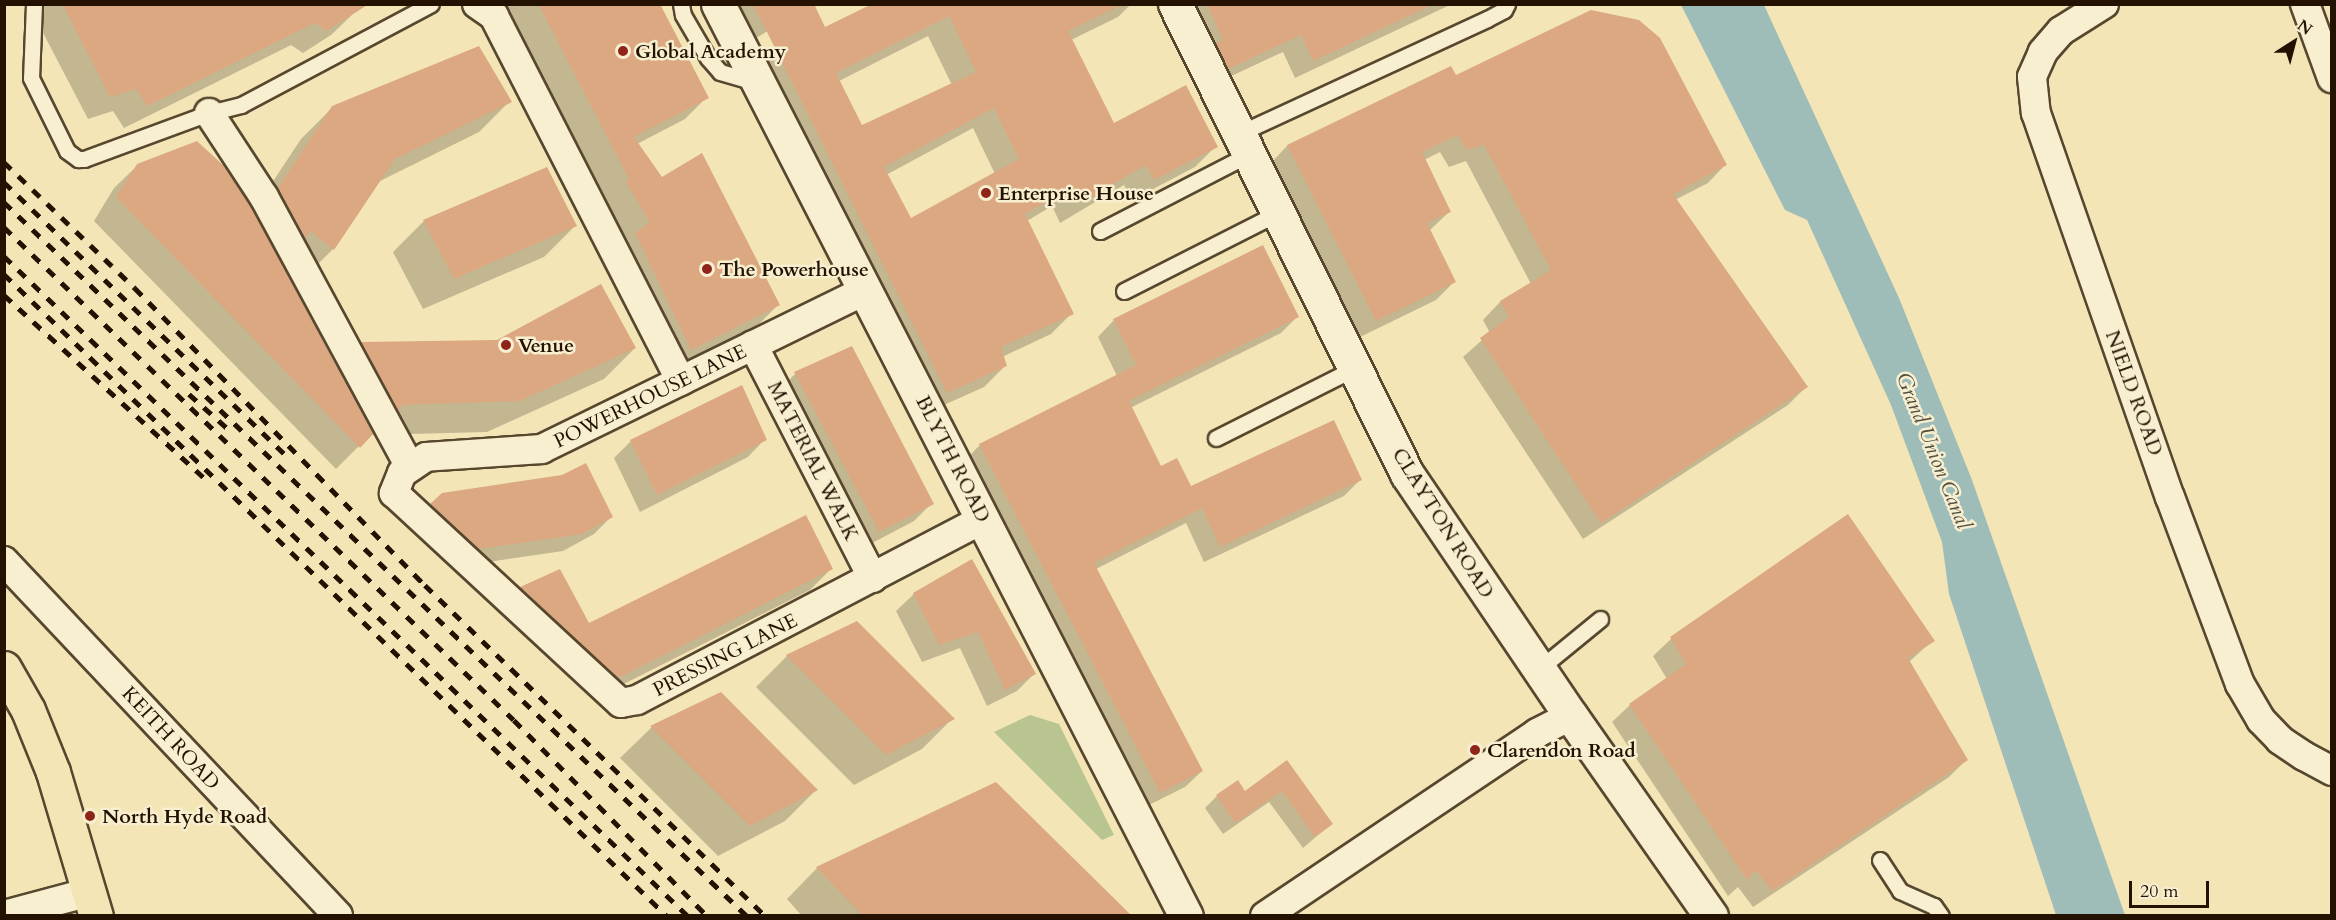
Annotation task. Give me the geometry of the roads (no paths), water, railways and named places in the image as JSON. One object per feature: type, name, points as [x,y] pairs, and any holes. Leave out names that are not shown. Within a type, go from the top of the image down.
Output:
[{"type":"main road","points":[[4,668],[28,710],[53,772],[93,904]]},
{"type":"street","points":[[477,4],[494,16],[681,381]]},
{"type":"street","name":"BLYTH ROAD","points":[[718,4],[1186,915]]},
{"type":"street","name":"CLAYTON ROAD","points":[[1175,4],[1407,474],[1571,716],[1711,915]]},
{"type":"street","name":"NIELD ROAD","points":[[2104,4],[2061,32],[2043,52],[2032,77],[2036,113],[2170,497],[2240,684],[2261,720],[2280,740],[2331,771]]},
{"type":"street","points":[[2305,4],[2331,78]]},
{"type":"street","points":[[209,113],[264,197],[410,467]]},
{"type":"street","name":"POWERHOUSE LANE","points":[[410,467],[426,457],[542,449],[866,290]]},
{"type":"street","name":"MATERIAL WALK","points":[[753,345],[873,578]]},
{"type":"street","name":"PRESSING LANE","points":[[410,467],[402,473],[394,493],[621,703],[637,700],[983,519]]},
{"type":"street","name":"KEITH ROAD","points":[[4,561],[338,915]]},
{"type":"street","points":[[1265,915],[1536,733],[1571,716]]},
{"type":"street","points":[[4,915],[93,904]]},
{"type":"lane","points":[[34,4],[31,78],[67,151],[78,159],[84,159],[209,113],[241,105],[431,4]]},
{"type":"lane","points":[[681,4],[683,15],[720,72],[759,83]]},
{"type":"lane","points":[[1100,231],[1243,144],[1504,10],[1507,4]]},
{"type":"lane","points":[[1124,291],[1278,213]]},
{"type":"lane","points":[[1216,438],[1354,368]]},
{"type":"lane","points":[[1539,669],[1600,619]]},
{"type":"lane","points":[[1880,860],[1900,891],[1934,906],[1941,915]]},
{"type":"water","name":"Grand Union Canal","points":[[1681,5],[1764,5],[1899,298],[1972,480],[2125,915],[2056,915],[1949,594],[1942,542],[1891,405],[1807,220],[1785,210]]},
{"type":"railway","points":[[4,162],[135,288],[425,585],[765,916]]},
{"type":"railway","points":[[4,182],[289,458]]},
{"type":"railway","points":[[4,202],[747,916]]},
{"type":"railway","points":[[4,227],[514,720],[707,916]]},
{"type":"railway","points":[[4,256],[688,916]]},
{"type":"railway","points":[[4,274],[667,916]]},
{"type":"railway","points":[[4,295],[203,477]]},
{"type":"railway","points":[[189,394],[227,428]]},
{"type":"place","name":"Global Academy","points":[[623,51]]},
{"type":"place","name":"Enterprise House","points":[[986,193]]},
{"type":"place","name":"The Powerhouse","points":[[707,269]]},
{"type":"place","name":"Venue","points":[[506,345]]},
{"type":"place","name":"Clarendon Road","points":[[1475,750]]},
{"type":"place","name":"North Hyde Road","points":[[90,816]]}]
